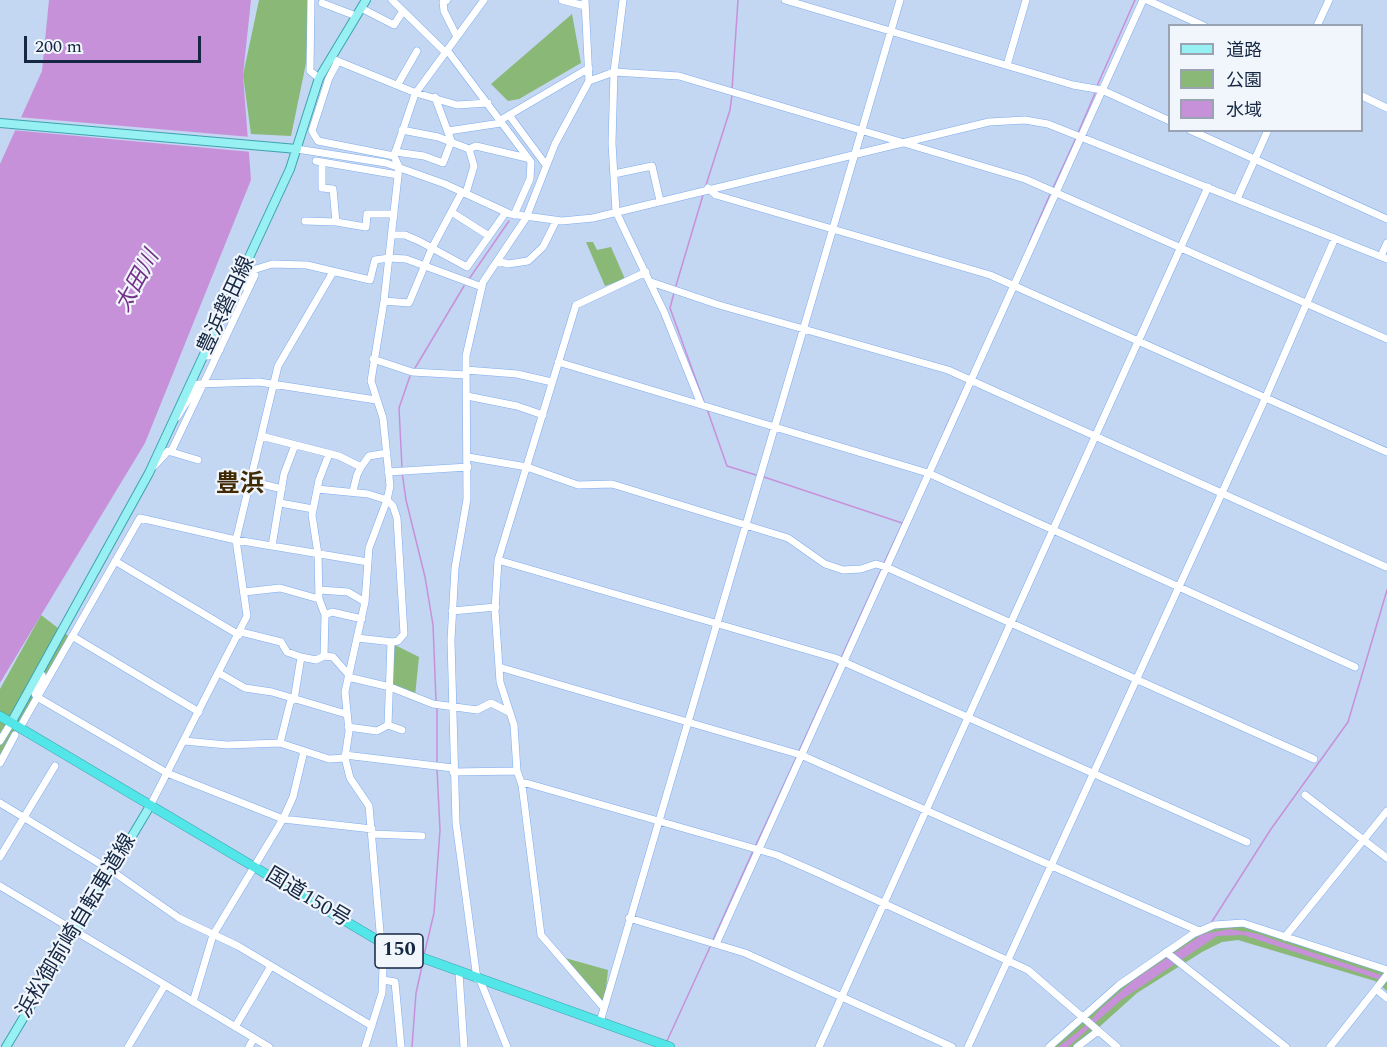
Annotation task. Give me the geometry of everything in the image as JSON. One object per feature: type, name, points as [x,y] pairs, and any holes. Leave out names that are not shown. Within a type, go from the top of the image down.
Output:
[{"type":"highway","name":"国道150号","points":[[7,720],[382,944],[670,1047]]},
{"type":"main road","name":"豊浜磐田線","points":[[7,720],[47,655],[151,470],[235,292],[297,149],[319,78],[334,59],[361,8]]},
{"type":"main road","points":[[0,123],[297,149]]},
{"type":"main road","name":"浜松御前崎自転車道線","points":[[6,1047],[150,806]]},
{"type":"street","points":[[311,0],[310,70],[319,78]]},
{"type":"street","points":[[392,0],[446,51],[488,103],[528,158],[532,168],[530,178],[510,213],[489,236],[467,267],[405,236],[392,235]]},
{"type":"street","points":[[447,0],[443,2],[444,11],[457,37]]},
{"type":"street","points":[[365,1047],[383,980],[382,944],[367,799],[350,778],[345,757],[348,728],[346,714],[348,676],[365,602],[369,548],[387,500],[388,472],[383,418],[371,381],[392,235],[399,167],[395,154],[416,93],[484,0]]},
{"type":"street","points":[[507,1047],[479,980],[463,892],[453,770],[454,568],[467,499],[466,373],[468,342],[482,287],[526,218],[546,165],[589,81],[585,3],[562,0]]},
{"type":"street","points":[[623,0],[614,72],[616,212],[651,282],[701,404]]},
{"type":"street","points":[[785,0],[1073,85],[1102,90],[1168,120]]},
{"type":"street","points":[[600,1022],[900,0]]},
{"type":"street","points":[[1007,65],[1026,0]]},
{"type":"street","points":[[716,944],[1080,137],[1145,0],[1199,24]]},
{"type":"street","points":[[1318,24],[1329,0]]},
{"type":"street","points":[[322,3],[361,8],[394,25],[403,11]]},
{"type":"street","points":[[398,84],[417,51]]},
{"type":"street","points":[[435,97],[452,143],[442,163],[424,156],[395,154],[318,141],[312,131],[334,59],[416,93],[435,97],[457,105],[488,103]]},
{"type":"street","points":[[448,131],[500,122],[589,68]]},
{"type":"street","points":[[589,81],[614,72],[679,76],[1025,179],[1387,339]]},
{"type":"street","points":[[1363,96],[1387,108]]},
{"type":"street","points":[[509,115],[546,165]]},
{"type":"street","points":[[297,149],[355,157],[399,167],[510,213],[526,218],[556,221],[593,218],[899,142],[1008,119],[1048,124],[1384,258],[1387,243]]},
{"type":"street","points":[[402,130],[469,149],[476,146],[528,158]]},
{"type":"street","points":[[1194,132],[1387,219]]},
{"type":"street","points":[[1237,200],[1267,132]]},
{"type":"street","points":[[384,302],[409,303],[432,248],[464,193],[474,166],[469,149]]},
{"type":"street","points":[[336,222],[333,189],[322,188],[319,161],[398,175]]},
{"type":"street","points":[[614,174],[652,166],[660,201]]},
{"type":"street","points":[[819,1047],[1208,187]]},
{"type":"street","points":[[708,188],[716,195],[990,275],[1387,452]]},
{"type":"street","points":[[453,213],[489,236]]},
{"type":"street","points":[[305,221],[336,222],[366,227],[367,214],[394,214]]},
{"type":"street","points":[[497,261],[508,264],[528,261],[543,247],[556,221]]},
{"type":"street","points":[[968,1047],[1265,399],[1335,238]]},
{"type":"street","points":[[235,292],[258,267],[292,263],[370,280],[375,260],[389,258],[406,259],[482,287]]},
{"type":"street","points":[[171,452],[258,267]]},
{"type":"street","points":[[150,806],[240,634],[247,616],[236,540],[278,366],[333,272]]},
{"type":"street","points":[[604,1008],[541,935],[522,785],[517,771],[514,725],[500,682],[495,607],[498,560],[576,305],[646,272]]},
{"type":"street","points":[[651,282],[719,305],[948,370],[1386,567]]},
{"type":"street","points":[[204,356],[209,356],[216,347],[220,350]]},
{"type":"street","points":[[373,359],[412,372],[518,374],[552,382]]},
{"type":"street","points":[[558,362],[928,473],[1355,667]]},
{"type":"street","points":[[175,418],[198,384],[274,384],[376,400]]},
{"type":"street","points":[[467,396],[517,406],[543,415]]},
{"type":"street","points":[[261,436],[329,454],[361,467]]},
{"type":"street","points":[[272,546],[282,489],[295,445]]},
{"type":"street","points":[[151,470],[166,452],[198,460]]},
{"type":"street","points":[[353,491],[357,475],[369,456],[387,453]]},
{"type":"street","points":[[324,656],[325,615],[319,600],[318,555],[312,515],[317,489],[329,454]]},
{"type":"street","points":[[468,457],[527,467],[578,486],[612,484],[788,538],[827,565],[843,570],[861,569],[876,564],[886,567],[1314,759]]},
{"type":"street","points":[[388,472],[468,467]]},
{"type":"street","points":[[250,481],[282,489]]},
{"type":"street","points":[[317,489],[353,491],[387,500],[393,506],[397,518],[404,634],[398,641],[391,642],[357,638]]},
{"type":"street","points":[[280,503],[314,509]]},
{"type":"street","points":[[22,724],[140,518],[236,540],[368,562]]},
{"type":"street","points":[[498,560],[717,622],[844,662],[1093,775],[1248,842]]},
{"type":"street","points":[[115,561],[240,634],[281,642],[287,652],[301,657],[316,660],[324,656],[333,657],[348,676],[390,687],[423,702],[477,710],[492,703],[509,712]]},
{"type":"street","points":[[244,592],[280,588],[319,600]]},
{"type":"street","points":[[319,590],[348,592],[365,602]]},
{"type":"street","points":[[452,611],[495,607]]},
{"type":"street","points":[[325,615],[332,612],[362,619]]},
{"type":"street","points":[[72,636],[199,712]]},
{"type":"street","points":[[388,725],[391,642]]},
{"type":"street","points":[[37,697],[37,686],[46,666],[47,655]]},
{"type":"street","points":[[280,743],[293,699],[301,657]]},
{"type":"street","points":[[499,667],[801,755],[1200,931]]},
{"type":"street","points":[[219,674],[245,688],[272,692],[346,714]]},
{"type":"street","points":[[37,697],[167,773],[283,819],[422,836]]},
{"type":"street","points":[[0,741],[7,720]]},
{"type":"street","points":[[348,728],[377,731],[388,725],[402,730]]},
{"type":"street","points":[[0,763],[15,735]]},
{"type":"street","points":[[184,741],[227,746],[280,743],[329,759],[345,757],[453,770],[517,771]]},
{"type":"street","points":[[193,1002],[213,935],[283,819],[297,786],[304,751]]},
{"type":"street","points":[[0,856],[55,765]]},
{"type":"street","points":[[522,785],[526,783],[777,855],[1028,970],[1118,1047]]},
{"type":"street","points":[[1305,795],[1387,858]]},
{"type":"street","points":[[0,803],[112,871],[179,918],[238,946],[372,1026]]},
{"type":"street","points":[[1285,937],[1387,811]]},
{"type":"street","points":[[0,886],[269,1047]]},
{"type":"street","points":[[629,918],[745,953],[952,1047]]},
{"type":"street","points":[[1049,1047],[1119,985],[1166,952],[1214,925],[1243,923],[1387,970]]},
{"type":"street","points":[[1166,952],[1286,1047]]},
{"type":"street","points":[[235,1027],[271,966]]},
{"type":"street","points":[[459,973],[464,1047]]},
{"type":"street","points":[[1330,1047],[1387,975]]},
{"type":"street","points":[[383,980],[394,982],[401,1047]]},
{"type":"street","points":[[128,1047],[165,985]]},
{"type":"street","points":[[1377,987],[1387,998]]},
{"type":"street","points":[[1077,1047],[1098,1031]]},
{"type":"street","points":[[249,1047],[254,1038]]},
{"type":"green space","points":[[259,0],[315,0],[310,44],[291,136],[251,134],[243,75]]},
{"type":"green space","points":[[572,14],[581,63],[519,99],[508,101],[491,84]]},
{"type":"green space","points":[[586,242],[593,242],[597,250],[611,247],[625,279],[605,286]]},
{"type":"green space","points":[[41,615],[71,638],[0,756],[0,689]]},
{"type":"green space","points":[[393,644],[419,657],[415,696],[391,686]]},
{"type":"green space","points":[[1233,923],[1387,971],[1387,991],[1375,981],[1238,940],[1222,942],[1137,993],[1077,1047],[1049,1047],[1102,999],[1208,928]]},
{"type":"green space","points":[[558,956],[608,970],[604,1008]]},
{"type":"water","name":"太田川","points":[[49,0],[251,0],[243,75],[251,180],[145,443],[0,683],[0,164],[42,71]]},
{"type":"water","points":[[1230,929],[1260,935],[1387,977],[1387,982],[1243,935],[1217,936],[1121,1000],[1068,1047],[1058,1047],[1089,1023],[1100,1009],[1134,980],[1203,934]]},
{"type":"pier","points":[[18,117],[251,137],[252,152],[12,130]]},
{"type":"waterway","points":[[732,90],[738,0]]},
{"type":"waterway","points":[[1097,86],[1135,0]]},
{"type":"waterway","points":[[1078,133],[1096,91]]},
{"type":"waterway","points":[[706,185],[730,110],[732,95]]},
{"type":"waterway","points":[[1053,188],[1076,138]]},
{"type":"waterway","points":[[1029,243],[1051,192]]},
{"type":"waterway","points":[[675,289],[703,195]]},
{"type":"waterway","points":[[469,279],[509,221]]},
{"type":"waterway","points":[[415,368],[464,286]]},
{"type":"waterway","points":[[674,293],[670,308],[704,402]]},
{"type":"waterway","points":[[402,468],[399,408],[410,376]]},
{"type":"waterway","points":[[945,429],[966,384]]},
{"type":"waterway","points":[[707,409],[727,466],[756,475]]},
{"type":"waterway","points":[[402,472],[433,625],[436,701]]},
{"type":"waterway","points":[[764,477],[902,523]]},
{"type":"waterway","points":[[884,563],[905,518]]},
{"type":"waterway","points":[[841,658],[881,570]]},
{"type":"waterway","points":[[1211,923],[1271,829],[1348,722],[1387,590]]},
{"type":"waterway","points":[[799,751],[839,663]]},
{"type":"waterway","points":[[437,706],[437,764]]},
{"type":"waterway","points":[[755,847],[797,756]]},
{"type":"waterway","points":[[424,955],[434,913],[440,830],[437,769]]},
{"type":"waterway","points":[[713,940],[753,851]]},
{"type":"waterway","points":[[1246,932],[1262,936]]},
{"type":"waterway","points":[[667,1041],[710,947]]},
{"type":"waterway","points":[[412,1047],[416,993],[423,962]]},
{"type":"district","name":"豊浜","points":[[240,486]]}]
